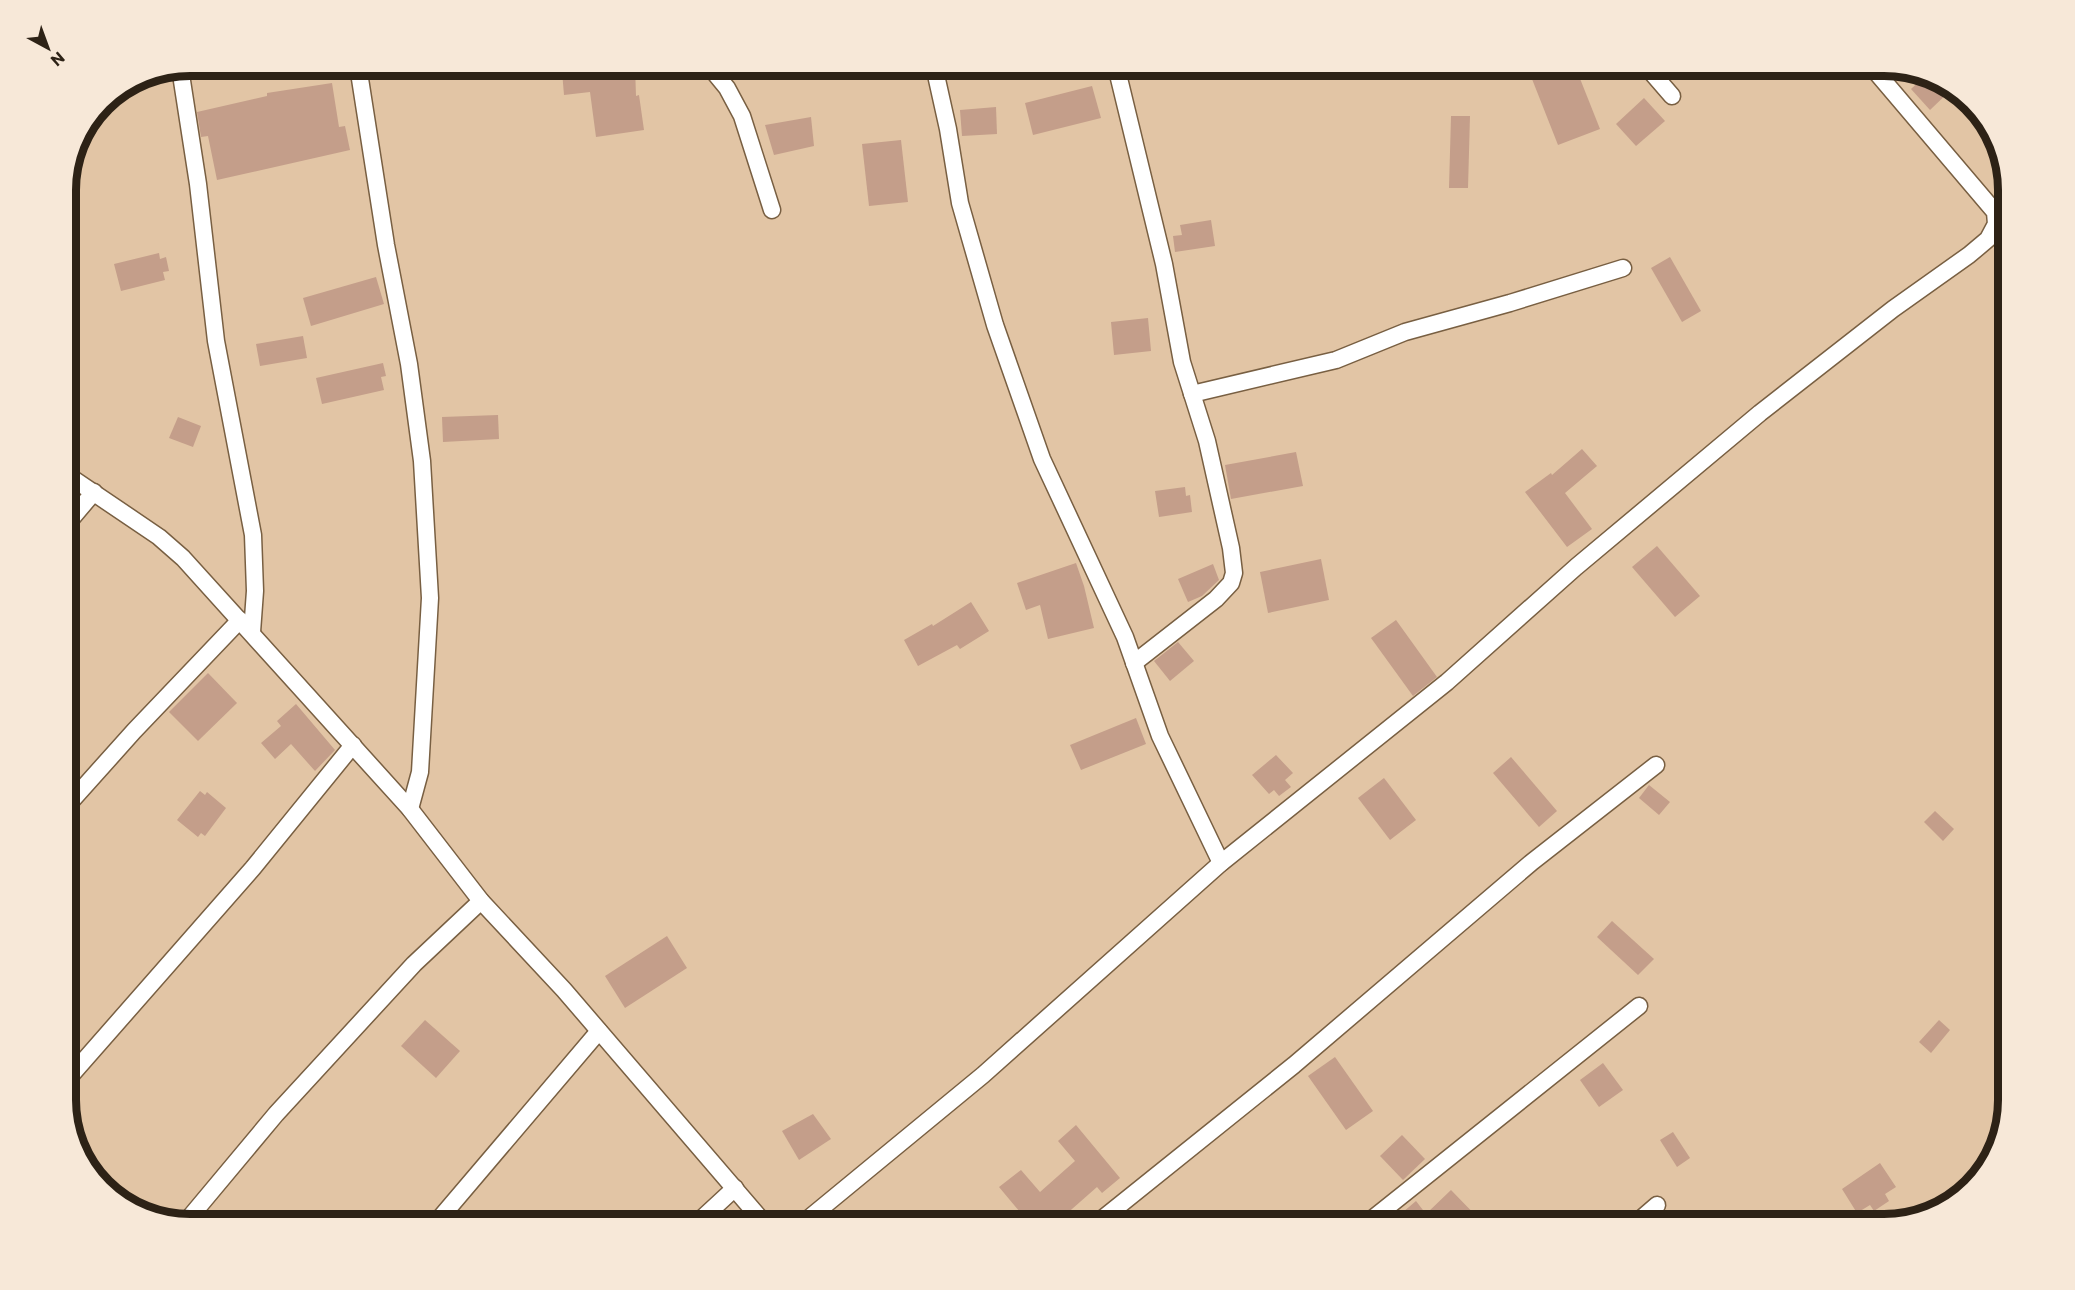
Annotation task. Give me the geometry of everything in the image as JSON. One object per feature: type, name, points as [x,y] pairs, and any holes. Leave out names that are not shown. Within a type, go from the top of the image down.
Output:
[{"type":"street","points":[[1119,76],[1164,264],[1182,362],[1207,441],[1231,548],[1234,573],[1232,583],[1216,599],[1134,663]]},
{"type":"street","points":[[1655,76],[1672,96]]},
{"type":"street","points":[[814,1214],[983,1075],[1221,863],[1447,682],[1576,567],[1760,413],[1893,309],[1988,239],[1996,224],[1995,212],[1879,76]]},
{"type":"street","points":[[181,77],[198,184],[216,341],[253,535],[255,591],[252,633]]},
{"type":"street","points":[[360,77],[386,245],[409,364],[422,461],[430,598],[420,772],[411,809]]},
{"type":"street","points":[[718,77],[727,88],[742,116],[772,210]]},
{"type":"street","points":[[936,77],[948,129],[960,203],[995,325],[1042,459],[1125,637],[1160,736],[1221,863]]},
{"type":"street","points":[[1192,394],[1336,360],[1405,332],[1623,268]]},
{"type":"street","points":[[77,481],[159,537],[183,558],[411,809],[481,901],[599,1031],[757,1214]]},
{"type":"street","points":[[77,512],[94,492]]},
{"type":"street","points":[[77,795],[240,620]]},
{"type":"street","points":[[77,1068],[245,877],[353,744]]},
{"type":"street","points":[[1108,1214],[1294,1065],[1532,862],[1656,765]]},
{"type":"street","points":[[192,1214],[276,1114],[414,964],[481,901]]},
{"type":"street","points":[[1379,1214],[1639,1006]]},
{"type":"street","points":[[443,1214],[599,1031]]},
{"type":"street","points":[[707,1214],[735,1188]]},
{"type":"street","points":[[1647,1214],[1657,1205]]},
{"type":"building","points":[[1539,76],[1579,76],[1600,129],[1558,145],[1532,79]]},
{"type":"building","points":[[562,77],[635,77],[636,96],[639,95],[644,130],[596,137],[590,92],[564,95]]},
{"type":"building","points":[[1919,82],[1946,95],[1930,110],[1911,89]]},
{"type":"building","points":[[332,83],[339,127],[345,126],[350,150],[217,180],[208,136],[201,137],[197,112],[267,96],[267,93]]},
{"type":"building","points":[[1092,86],[1101,118],[1033,135],[1025,103]]},
{"type":"building","points":[[1644,98],[1665,121],[1636,146],[1616,124]]},
{"type":"building","points":[[996,107],[997,134],[962,136],[960,110]]},
{"type":"building","points":[[1451,116],[1470,116],[1468,188],[1449,188]]},
{"type":"building","points":[[811,117],[814,146],[774,155],[765,125]]},
{"type":"building","points":[[901,140],[908,202],[869,206],[862,144]]},
{"type":"building","points":[[1211,220],[1215,246],[1175,252],[1173,236],[1182,235],[1180,225]]},
{"type":"building","points":[[159,253],[160,259],[166,257],[169,271],[163,272],[165,280],[121,291],[114,264]]},
{"type":"building","points":[[1670,257],[1701,311],[1682,322],[1651,268]]},
{"type":"building","points":[[376,277],[384,304],[311,326],[303,298]]},
{"type":"building","points":[[1148,318],[1151,351],[1114,355],[1111,322]]},
{"type":"building","points":[[303,336],[307,358],[260,366],[256,344]]},
{"type":"building","points":[[383,363],[386,376],[381,377],[384,390],[322,404],[316,378]]},
{"type":"building","points":[[498,415],[499,439],[443,442],[442,417]]},
{"type":"building","points":[[178,417],[201,426],[193,447],[169,438]]},
{"type":"building","points":[[1582,449],[1597,466],[1565,493],[1592,529],[1567,547],[1525,492],[1551,473],[1552,475]]},
{"type":"building","points":[[1296,452],[1303,486],[1231,499],[1225,465]]},
{"type":"building","points":[[1185,487],[1186,496],[1190,495],[1192,512],[1159,517],[1155,491]]},
{"type":"building","points":[[1657,546],[1700,596],[1675,617],[1632,567]]},
{"type":"building","points":[[1321,559],[1329,600],[1268,613],[1260,572]]},
{"type":"building","points":[[1076,563],[1094,628],[1048,639],[1040,605],[1026,610],[1017,583]]},
{"type":"building","points":[[1213,564],[1219,580],[1202,596],[1188,602],[1178,579]]},
{"type":"building","points":[[971,602],[989,631],[960,649],[957,645],[918,666],[904,640],[932,624],[933,626]]},
{"type":"building","points":[[1396,620],[1437,677],[1413,696],[1371,638]]},
{"type":"building","points":[[1178,642],[1194,661],[1170,681],[1154,661]]},
{"type":"building","points":[[208,673],[237,703],[198,741],[169,712]]},
{"type":"building","points":[[296,704],[335,750],[315,771],[291,744],[275,759],[261,743],[281,726],[277,721]]},
{"type":"building","points":[[1136,718],[1146,744],[1081,770],[1070,745]]},
{"type":"building","points":[[1276,755],[1293,773],[1285,780],[1291,787],[1279,796],[1274,790],[1269,794],[1252,775]]},
{"type":"building","points":[[1511,757],[1557,811],[1539,827],[1493,773]]},
{"type":"building","points":[[1384,778],[1416,820],[1390,840],[1358,798]]},
{"type":"building","points":[[1649,785],[1670,802],[1659,815],[1639,798]]},
{"type":"building","points":[[200,791],[205,795],[207,792],[226,808],[205,836],[201,833],[198,837],[177,820]]},
{"type":"building","points":[[1935,811],[1954,829],[1943,841],[1924,822]]},
{"type":"building","points":[[1612,921],[1654,959],[1638,975],[1597,937]]},
{"type":"building","points":[[667,936],[687,968],[625,1008],[605,976]]},
{"type":"building","points":[[425,1020],[460,1051],[436,1078],[401,1046]]},
{"type":"building","points":[[1939,1020],[1950,1030],[1931,1053],[1919,1042]]},
{"type":"building","points":[[1335,1057],[1373,1111],[1346,1130],[1308,1076]]},
{"type":"building","points":[[1603,1063],[1623,1090],[1599,1107],[1580,1080]]},
{"type":"building","points":[[813,1114],[831,1139],[799,1160],[782,1131]]},
{"type":"building","points":[[1076,1125],[1120,1178],[1102,1193],[1097,1187],[1066,1214],[1022,1214],[999,1187],[1021,1170],[1040,1192],[1075,1161],[1058,1141]]},
{"type":"building","points":[[1673,1132],[1690,1158],[1677,1167],[1660,1140]]},
{"type":"building","points":[[1402,1135],[1425,1159],[1403,1180],[1380,1156]]},
{"type":"building","points":[[1880,1163],[1896,1187],[1885,1194],[1889,1201],[1874,1211],[1870,1205],[1857,1213],[1842,1189]]},
{"type":"building","points":[[1451,1190],[1474,1214],[1426,1214]]},
{"type":"building","points":[[1416,1201],[1426,1214],[1401,1214]]}]
